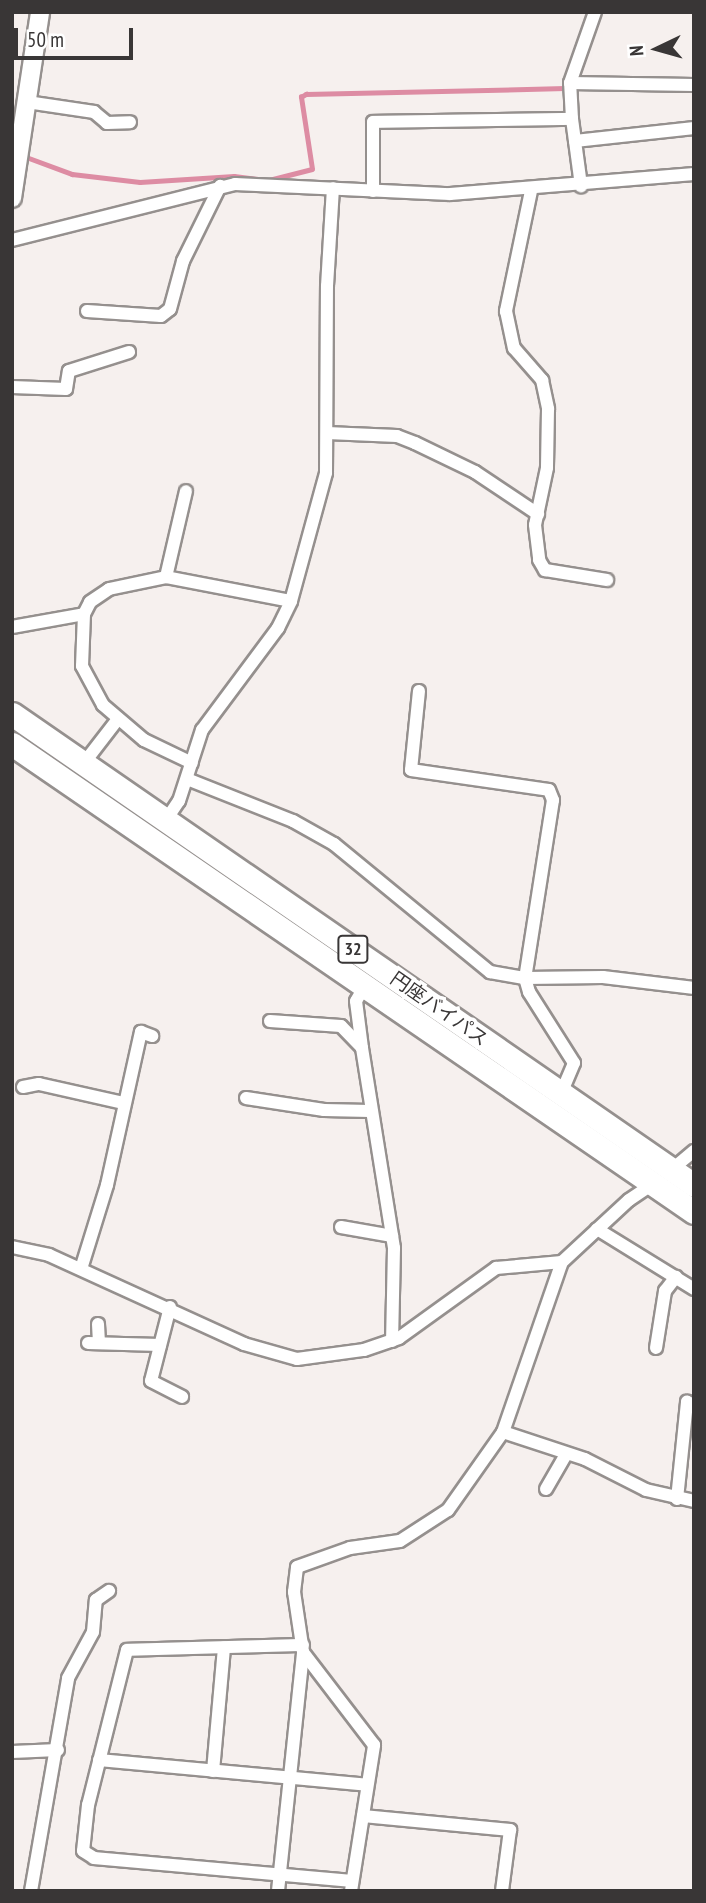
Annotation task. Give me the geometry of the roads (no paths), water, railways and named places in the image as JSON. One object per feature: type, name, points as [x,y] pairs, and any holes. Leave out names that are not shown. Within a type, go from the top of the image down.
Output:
[{"type":"highway","name":"円座バイパス","points":[[12,714],[694,1185]]},
{"type":"highway","name":"円座バイパス","points":[[12,744],[694,1212]]},
{"type":"main road","points":[[12,198],[40,12]]},
{"type":"street","points":[[581,186],[570,83],[595,12]]},
{"type":"street","points":[[570,83],[694,85]]},
{"type":"street","points":[[27,102],[94,112],[107,123],[130,122]]},
{"type":"street","points":[[373,191],[373,122],[572,119]]},
{"type":"street","points":[[575,141],[694,128]]},
{"type":"street","points":[[12,240],[220,186],[373,191],[531,191],[694,174]]},
{"type":"street","points":[[87,311],[161,316],[170,309],[183,261],[220,186]]},
{"type":"street","points":[[166,820],[187,779],[202,730],[278,628],[291,601],[326,473],[327,286],[333,188]]},
{"type":"street","points":[[531,191],[506,311],[514,348],[542,380],[548,409],[547,468],[538,514],[539,560],[545,570],[607,580]]},
{"type":"street","points":[[12,387],[66,389],[69,371],[129,352]]},
{"type":"street","points":[[327,433],[397,436],[475,472],[538,514]]},
{"type":"street","points":[[166,577],[186,491]]},
{"type":"street","points":[[192,763],[144,740],[103,705],[82,666],[83,614],[90,602],[109,589],[166,577],[291,601]]},
{"type":"street","points":[[12,627],[83,614]]},
{"type":"street","points":[[419,691],[411,769],[549,790],[553,800],[536,928],[525,978],[529,992],[574,1063],[561,1093]]},
{"type":"street","points":[[84,763],[118,719]]},
{"type":"street","points":[[187,779],[293,821],[334,844],[489,972],[525,978],[603,977],[694,988]]},
{"type":"street","points":[[365,986],[356,1001],[370,1111],[392,1236],[392,1340]]},
{"type":"street","points":[[270,1021],[341,1026],[362,1048]]},
{"type":"street","points":[[81,1269],[107,1185],[123,1103],[141,1032],[152,1036]]},
{"type":"street","points":[[23,1087],[38,1084],[123,1103]]},
{"type":"street","points":[[246,1098],[324,1110],[370,1111]]},
{"type":"street","points":[[278,1891],[303,1648],[294,1592],[297,1567],[350,1548],[384,1546],[419,1531],[448,1510],[503,1432],[562,1262],[597,1229],[694,1151]]},
{"type":"street","points":[[341,1227],[392,1236]]},
{"type":"street","points":[[597,1229],[694,1289]]},
{"type":"street","points":[[12,1247],[81,1269],[170,1307],[244,1344],[297,1359],[364,1350],[392,1340],[496,1268],[562,1262]]},
{"type":"street","points":[[656,1349],[665,1290],[676,1277]]},
{"type":"street","points":[[170,1307],[151,1381],[182,1396]]},
{"type":"street","points":[[98,1324],[94,1343],[160,1345]]},
{"type":"street","points":[[677,1499],[687,1402],[694,1405]]},
{"type":"street","points":[[503,1432],[566,1455],[585,1459],[646,1490],[694,1501]]},
{"type":"street","points":[[546,1489],[566,1455]]},
{"type":"street","points":[[31,1891],[44,1799],[58,1750],[71,1670],[93,1632],[96,1600],[108,1591]]},
{"type":"street","points":[[213,1771],[225,1647]]},
{"type":"street","points":[[303,1648],[373,1745],[351,1886],[280,1874],[93,1858],[83,1851],[99,1760],[127,1650],[303,1648]]},
{"type":"street","points":[[12,1752],[58,1750]]},
{"type":"street","points":[[99,1760],[368,1784]]},
{"type":"street","points":[[362,1816],[510,1830],[502,1891]]},
{"type":"waterway","points":[[29,158],[72,174],[140,182],[234,176],[269,180],[312,169],[301,97],[306,94],[565,88]]}]
